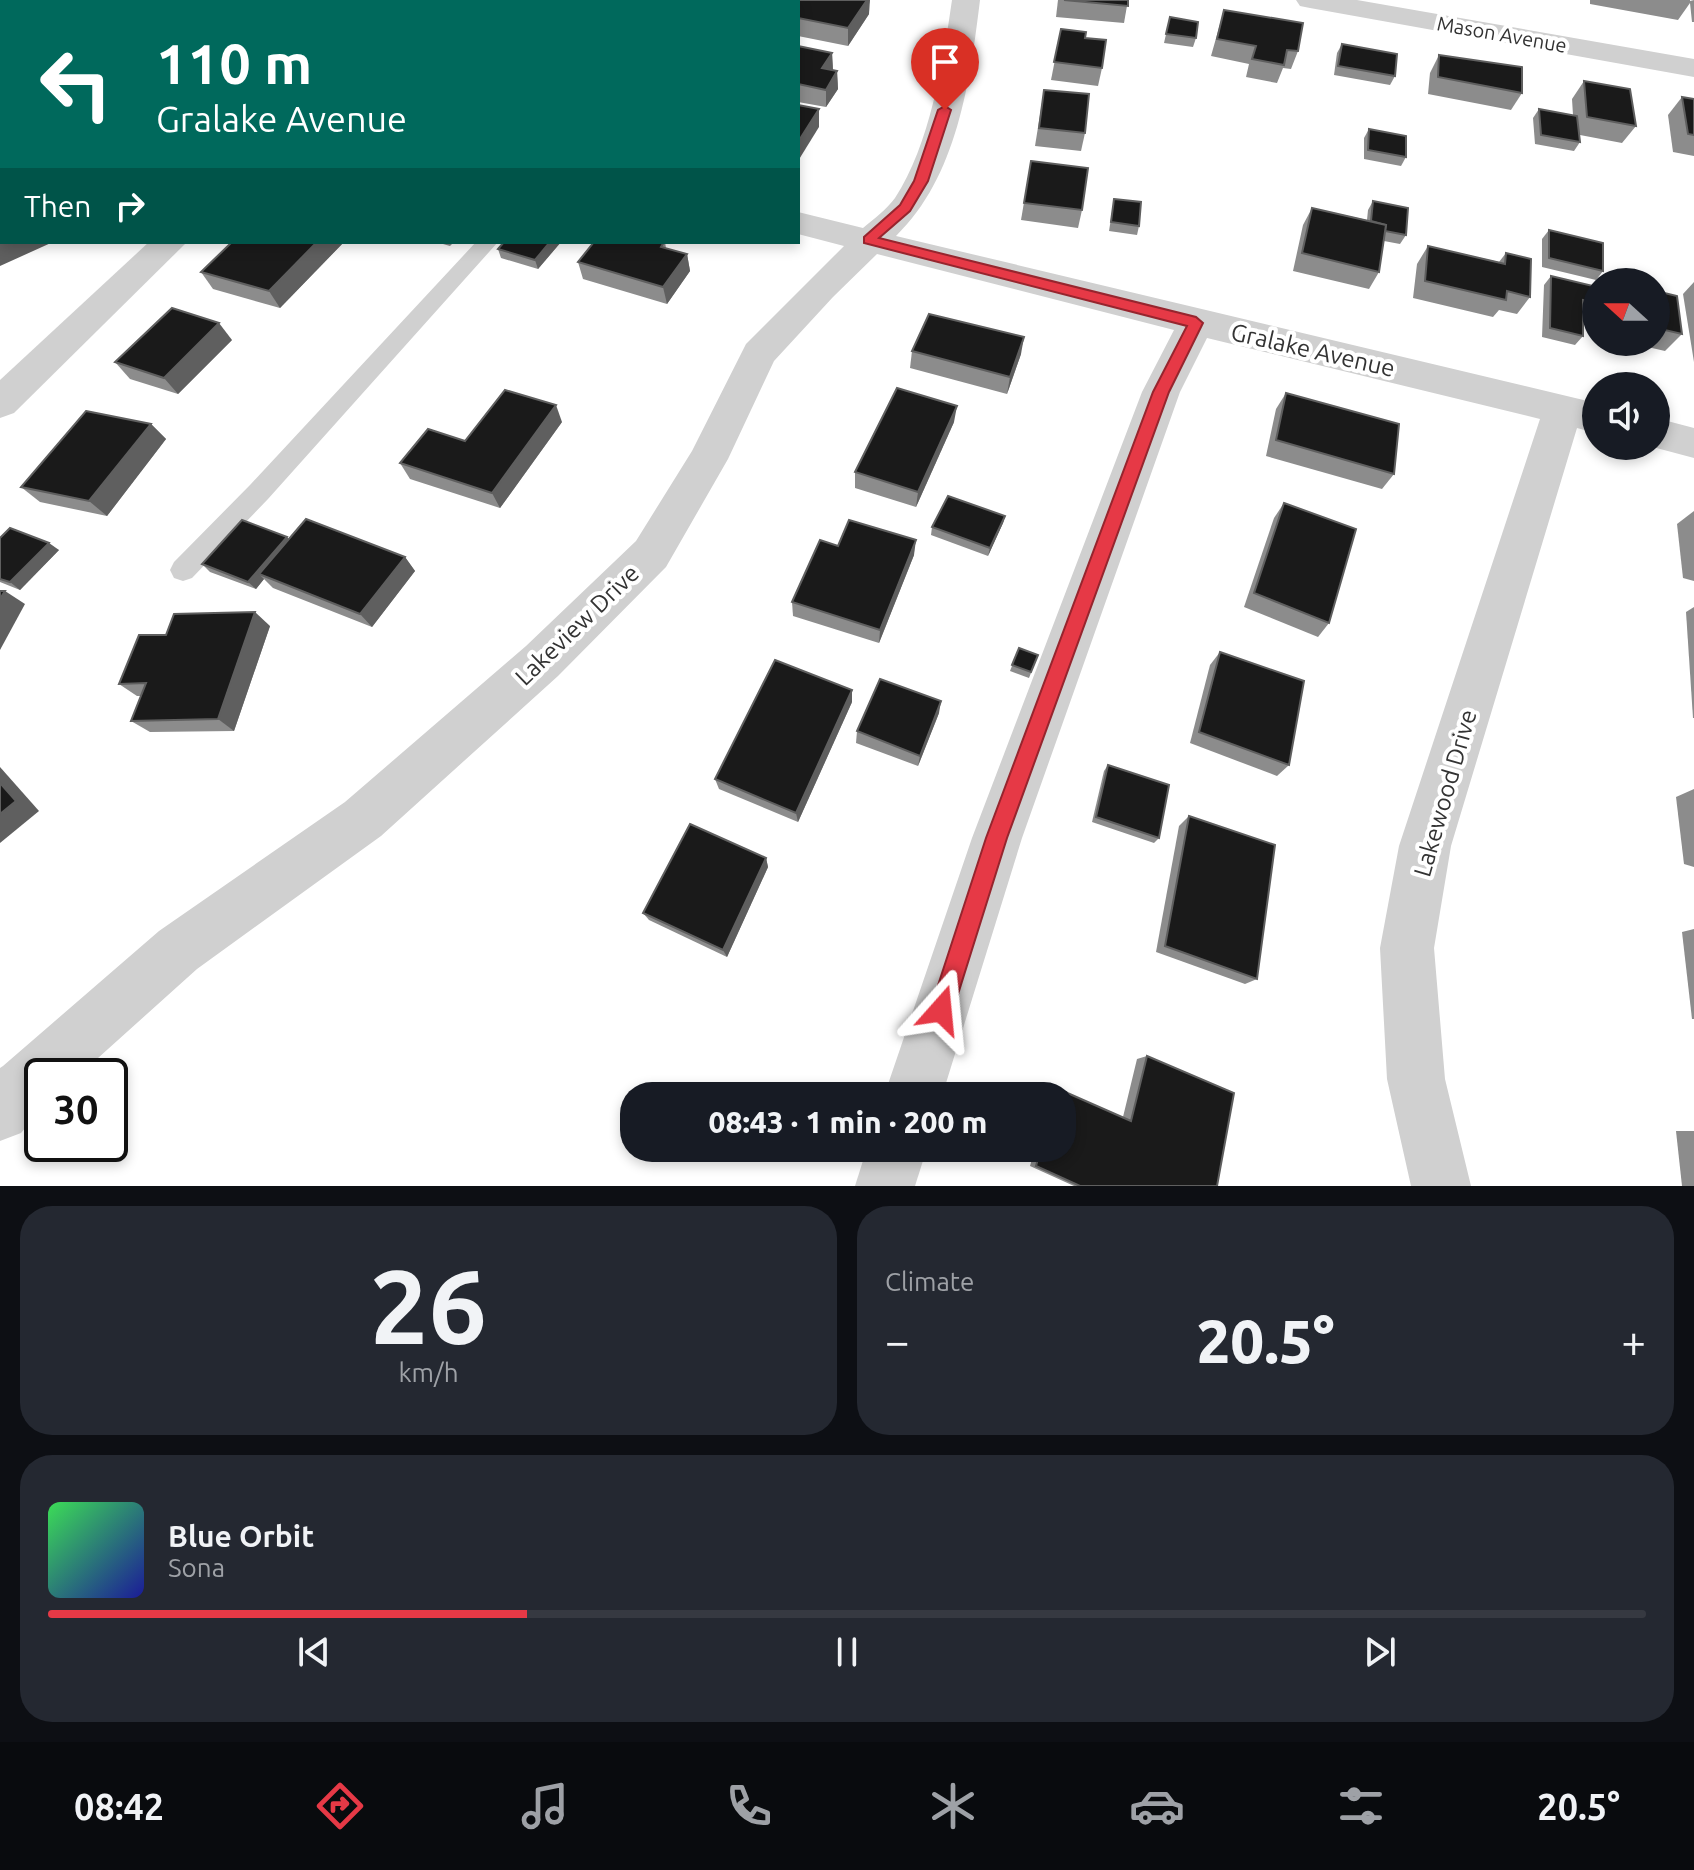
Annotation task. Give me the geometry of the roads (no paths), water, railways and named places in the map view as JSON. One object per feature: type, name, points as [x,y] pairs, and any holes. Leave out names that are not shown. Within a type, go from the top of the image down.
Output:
[{"type":"street","name":"Lakeview Drive","points":[[0,1112],[23,1086],[178,950],[363,819],[542,661],[651,554],[708,459],[759,354],[869,240],[905,208],[921,181],[938,135],[958,60],[966,0]]},
{"type":"street","name":"Mason Avenue","points":[[1310,0],[1694,68]]},
{"type":"street","name":"Gralake Avenue","points":[[800,223],[1196,323],[1580,413]]},
{"type":"street","points":[[0,403],[168,244]]},
{"type":"street","points":[[918,1082],[997,838],[1161,392],[1196,323]]},
{"type":"street","name":"Lakewood Drive","points":[[1441,1186],[1416,1079],[1407,948],[1425,846],[1580,413]]},
{"type":"street","points":[[1670,437],[1694,443]]},
{"type":"street","points":[[885,1186],[893,1162]]},
{"type":"lane","points":[[183,570],[486,244]]}]
